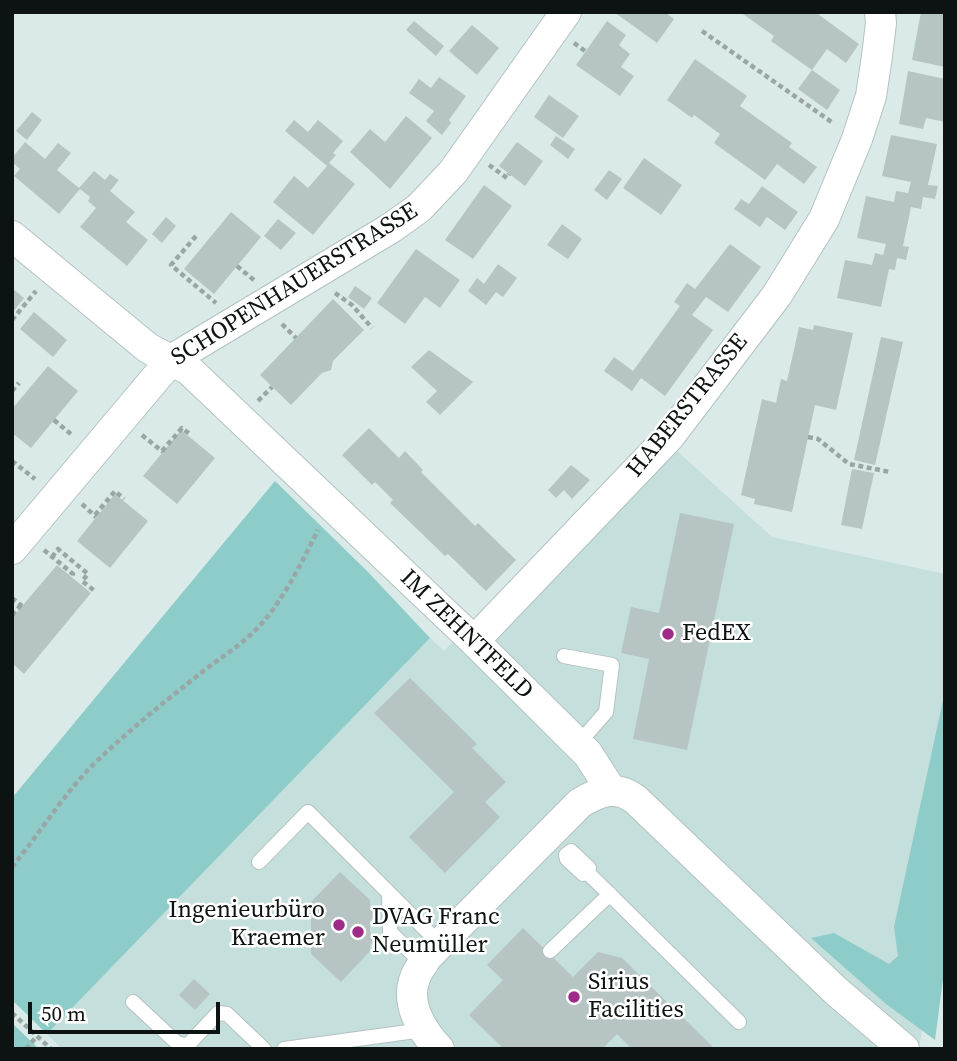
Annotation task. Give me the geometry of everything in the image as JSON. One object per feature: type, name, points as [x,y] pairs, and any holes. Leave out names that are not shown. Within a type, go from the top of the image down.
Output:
[{"type":"street","name":"SCHOPENHAUERSTRASSE","points":[[24,546],[171,360],[391,228],[436,192],[566,12]]},
{"type":"street","name":"HABERSTRASSE","points":[[474,641],[678,426],[769,306],[824,219],[857,139],[871,96],[880,34],[880,12]]},
{"type":"street","name":"IM ZEHNTFELD","points":[[12,236],[148,348],[189,370],[474,641],[578,744],[600,769],[611,790]]},
{"type":"street","points":[[431,1039],[417,1018],[412,990],[415,978],[431,954],[558,843],[580,803],[611,790],[624,792],[635,799],[836,991],[904,1049]]},
{"type":"lane","points":[[564,656],[612,665],[606,712],[578,744]]},
{"type":"lane","points":[[259,862],[308,812],[389,893],[431,954]]},
{"type":"lane","points":[[558,843],[567,859],[583,874],[588,873],[738,1022]]},
{"type":"lane","points":[[389,893],[390,932],[431,954]]},
{"type":"lane","points":[[550,951],[610,894]]},
{"type":"lane","points":[[133,1002],[177,1043],[189,1047],[218,1013],[227,1014],[264,1049]]},
{"type":"lane","points":[[284,1049],[431,1039]]},
{"type":"path","points":[[702,31],[857,139]]},
{"type":"path","points":[[195,236],[171,265],[237,320]]},
{"type":"path","points":[[312,276],[352,305],[372,328]]},
{"type":"path","points":[[12,320],[43,282]]},
{"type":"path","points":[[346,312],[352,305]]},
{"type":"path","points":[[278,321],[296,338]]},
{"type":"path","points":[[12,391],[19,383]]},
{"type":"path","points":[[54,420],[74,436]]},
{"type":"path","points":[[162,451],[182,428],[191,435]]},
{"type":"path","points":[[808,437],[818,439],[849,464],[890,472]]},
{"type":"path","points":[[12,461],[37,482]]},
{"type":"path","points":[[94,515],[115,491],[124,499]]},
{"type":"path","points":[[12,867],[76,782],[97,761],[140,722],[246,640],[264,621],[301,563],[331,505]]},
{"type":"path","points":[[24,546],[52,557],[73,574],[71,576]]},
{"type":"path","points":[[52,557],[58,549],[88,574],[82,581],[96,592]]},
{"type":"path","points":[[12,598],[21,605],[12,615]]},
{"type":"path","points":[[12,1013],[51,1049]]},
{"type":"path","points":[[26,1049],[37,1036]]},
{"type":"shaded area","points":[[654,430],[772,537],[945,574],[945,874],[919,1049],[62,1049],[47,1034],[430,638],[444,651]]},
{"type":"shaded area","points":[[275,481],[368,572],[430,638],[47,1034],[12,1000],[12,798]]},
{"type":"shaded area","points":[[945,691],[945,964],[935,1040],[886,1004],[811,938],[834,933],[889,964],[898,956],[894,927]]},
{"type":"shaded area","points":[[12,1023],[39,1049],[12,1049]]},
{"type":"building","points":[[614,12],[665,12],[674,19],[657,43]]},
{"type":"building","points":[[740,12],[815,12],[859,44],[846,63],[827,49],[812,70],[771,41],[774,36]]},
{"type":"building","points":[[921,12],[945,12],[945,67],[912,60]]},
{"type":"building","points":[[414,21],[444,46],[436,56],[406,30]]},
{"type":"building","points":[[607,21],[626,35],[619,45],[630,54],[621,67],[634,76],[620,96],[576,65]]},
{"type":"building","points":[[472,25],[499,48],[477,75],[449,51]]},
{"type":"building","points":[[695,59],[747,96],[740,106],[792,143],[789,147],[817,167],[804,184],[777,164],[765,180],[714,143],[720,134],[667,100]]},
{"type":"building","points":[[812,70],[840,90],[827,110],[798,89]]},
{"type":"building","points":[[908,71],[945,79],[945,122],[926,118],[923,129],[899,124]]},
{"type":"building","points":[[439,77],[466,96],[442,135],[426,121],[434,111],[409,93],[419,79],[431,88]]},
{"type":"building","points":[[549,95],[579,116],[563,138],[534,117]]},
{"type":"building","points":[[32,112],[42,120],[27,140],[16,131]]},
{"type":"building","points":[[406,116],[432,138],[390,189],[350,152],[370,129],[385,142]]},
{"type":"building","points":[[294,120],[308,132],[318,120],[343,141],[329,163],[355,184],[313,235],[273,202],[294,176],[308,188],[327,166],[285,131]]},
{"type":"building","points":[[891,135],[937,144],[928,185],[938,186],[935,199],[923,197],[921,209],[911,207],[903,246],[909,247],[906,260],[897,258],[895,270],[889,269],[881,307],[837,298],[845,260],[872,265],[875,253],[883,255],[886,244],[857,238],[866,196],[894,202],[896,191],[908,193],[911,182],[882,176]]},
{"type":"building","points":[[556,136],[575,149],[568,159],[550,145]]},
{"type":"building","points":[[25,142],[45,159],[58,143],[71,153],[57,170],[79,188],[94,171],[105,180],[110,174],[119,180],[110,191],[135,212],[126,222],[148,240],[127,266],[80,227],[96,208],[88,201],[90,197],[80,189],[59,214],[14,176],[20,169],[12,162],[12,158]]},
{"type":"building","points":[[517,142],[543,161],[525,186],[499,166]]},
{"type":"building","points":[[644,158],[682,185],[661,215],[623,188]]},
{"type":"building","points":[[609,170],[622,179],[607,200],[594,190]]},
{"type":"building","points":[[484,185],[512,206],[473,259],[445,240]]},
{"type":"building","points":[[762,186],[798,212],[785,230],[767,217],[760,227],[734,209],[741,199],[749,204]]},
{"type":"building","points":[[231,212],[261,237],[214,294],[184,269]]},
{"type":"building","points":[[166,217],[176,226],[162,243],[152,234]]},
{"type":"building","points":[[278,219],[296,233],[281,250],[264,236]]},
{"type":"building","points":[[562,224],[582,239],[568,259],[547,245]]},
{"type":"building","points":[[730,244],[761,267],[728,312],[706,297],[692,315],[713,330],[665,396],[641,378],[632,391],[604,371],[614,357],[633,371],[680,306],[674,302],[687,283],[695,289]]},
{"type":"building","points":[[416,249],[460,280],[440,308],[425,297],[405,324],[377,303]]},
{"type":"building","points":[[498,264],[517,278],[503,297],[496,292],[486,305],[468,291],[477,278],[484,284]]},
{"type":"building","points":[[355,286],[372,298],[364,309],[348,297]]},
{"type":"building","points":[[12,288],[24,298],[12,313]]},
{"type":"building","points":[[333,299],[364,330],[333,361],[331,370],[322,373],[291,405],[260,375]]},
{"type":"building","points":[[34,312],[67,340],[53,357],[20,329]]},
{"type":"building","points":[[814,325],[853,333],[836,410],[815,405],[792,512],[754,504],[755,499],[741,495],[762,399],[776,403],[781,379],[787,381],[799,327],[813,330]]},
{"type":"building","points":[[881,337],[903,342],[875,465],[854,460]]},
{"type":"building","points":[[429,350],[473,382],[440,415],[426,402],[437,391],[411,367]]},
{"type":"building","points":[[48,366],[78,391],[31,448],[12,433],[12,409]]},
{"type":"building","points":[[369,428],[399,458],[405,451],[423,470],[421,472],[475,526],[478,523],[516,560],[486,591],[390,503],[393,500],[375,482],[372,485],[342,455]]},
{"type":"building","points":[[181,430],[215,458],[177,504],[143,476]]},
{"type":"building","points":[[571,465],[590,480],[572,499],[564,490],[556,498],[548,490]]},
{"type":"building","points":[[852,469],[874,473],[862,529],[841,525]]},
{"type":"building","points":[[115,494],[148,521],[110,568],[77,541]]},
{"type":"building","name":"FedEX","points":[[680,513],[734,524],[687,750],[633,739],[649,659],[621,653],[631,607],[659,613]]},
{"type":"building","points":[[57,565],[91,593],[24,674],[12,663],[12,618]]},
{"type":"building","points":[[410,678],[477,744],[472,748],[506,782],[485,802],[500,817],[445,873],[409,837],[454,792],[374,713]]},
{"type":"building","points":[[340,872],[370,900],[370,909],[376,914],[370,921],[370,932],[376,939],[370,945],[370,951],[341,982],[311,954],[311,902]]},
{"type":"building","name":"Sirius Facilities","points":[[523,928],[573,977],[598,952],[622,958],[715,1049],[632,1049],[617,1034],[602,1049],[504,1049],[469,1015],[503,980],[487,965]]},
{"type":"building","points":[[194,979],[210,994],[195,1010],[179,995]]},
{"type":"place","name":"FedEX","points":[[668,634]]},
{"type":"place","name":"Ingenieurbüro Kraemer","points":[[339,925]]},
{"type":"place","name":"DVAG Franc Neumüller","points":[[358,932]]},
{"type":"place","name":"Sirius Facilities","points":[[574,997]]}]
